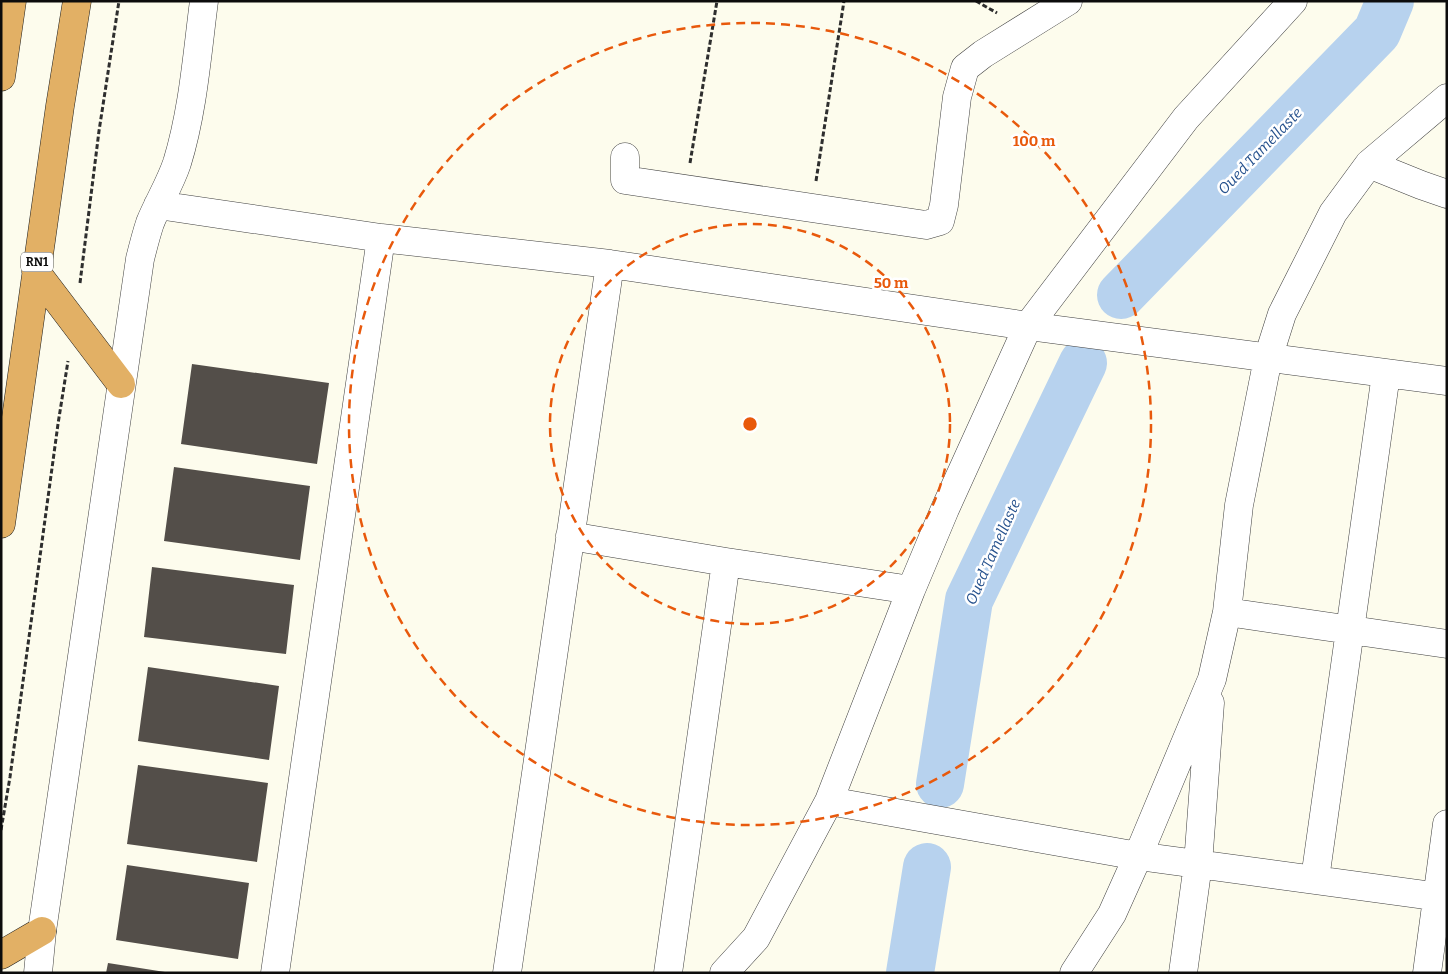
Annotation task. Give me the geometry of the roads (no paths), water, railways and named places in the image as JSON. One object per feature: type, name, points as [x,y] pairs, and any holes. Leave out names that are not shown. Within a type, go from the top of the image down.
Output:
[{"type":"highway","points":[[1,77],[12,1]]},
{"type":"highway","name":"RN1","points":[[1,524],[36,272],[77,1]]},
{"type":"highway","points":[[36,272],[121,384]]},
{"type":"highway","points":[[1,955],[42,931]]},
{"type":"street","points":[[38,973],[42,931],[140,259],[144,241],[176,165],[183,140],[189,115],[204,1]]},
{"type":"street","points":[[625,157],[625,180],[926,225],[940,221],[944,205],[957,97],[965,68],[982,54],[1068,1]]},
{"type":"street","points":[[724,973],[756,938],[829,801],[911,590],[945,509],[1028,326],[1186,118],[1293,1]]},
{"type":"street","points":[[1183,973],[1198,864],[1212,679],[1227,612],[1239,505],[1268,358],[1282,314],[1334,213],[1369,164],[1447,98]]},
{"type":"street","points":[[1369,164],[1447,194]]},
{"type":"street","points":[[158,205],[381,238],[610,264],[1028,326],[1447,382]]},
{"type":"street","points":[[275,973],[381,238]]},
{"type":"street","points":[[507,973],[610,264]]},
{"type":"street","points":[[1316,879],[1386,374]]},
{"type":"street","points":[[570,536],[911,590]]},
{"type":"street","points":[[668,973],[726,562]]},
{"type":"street","points":[[1227,612],[1447,644]]},
{"type":"street","points":[[1074,973],[1112,914],[1212,679]]},
{"type":"street","points":[[829,801],[1138,856],[1442,897]]},
{"type":"street","points":[[1427,973],[1442,897],[1447,824]]},
{"type":"waterway","name":"Oued Tamellaste","points":[[1121,295],[1377,32],[1390,1]]},
{"type":"waterway","name":"Oued Tamellaste","points":[[940,784],[969,600],[1083,363]]},
{"type":"waterway","name":"Oued Tamellaste","points":[[910,973],[927,867]]}]
